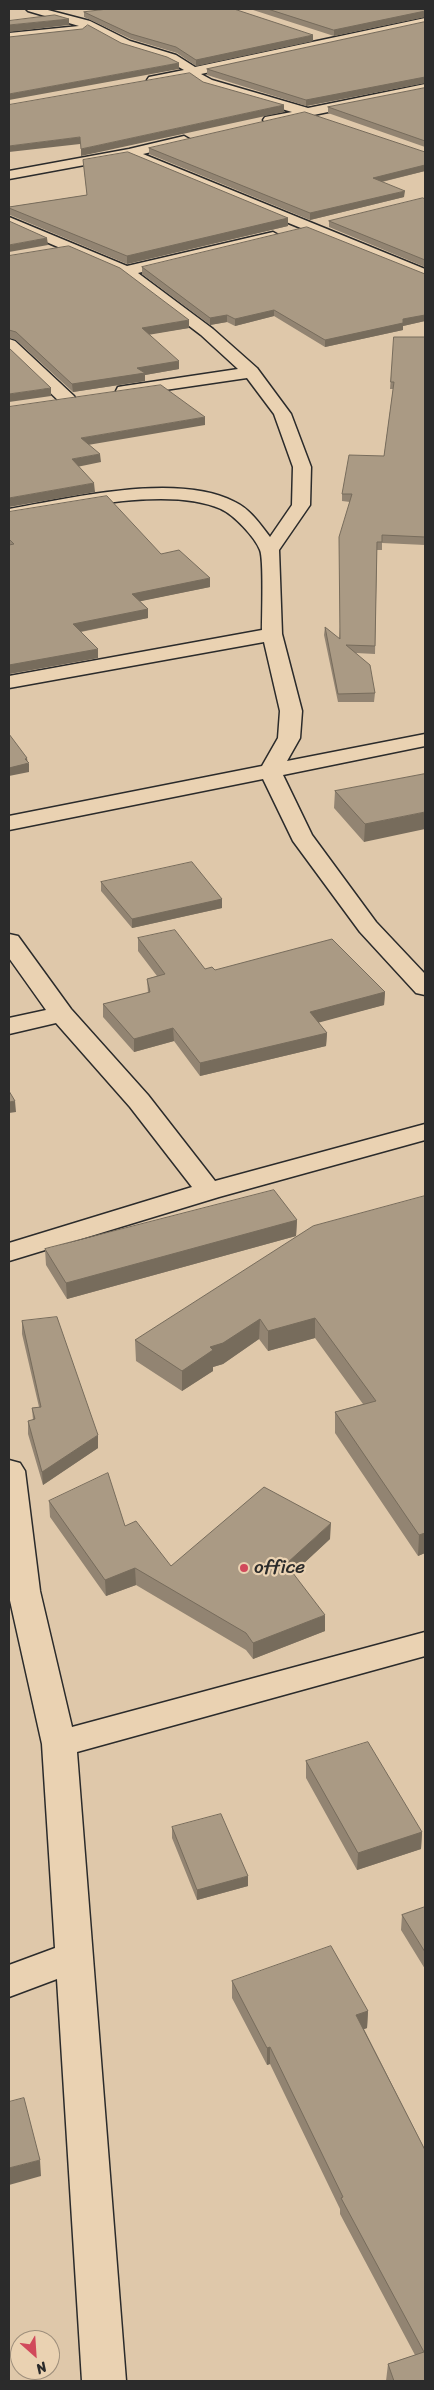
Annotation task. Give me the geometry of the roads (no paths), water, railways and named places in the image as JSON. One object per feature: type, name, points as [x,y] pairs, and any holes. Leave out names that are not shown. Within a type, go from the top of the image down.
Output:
[{"type":"street","points":[[32,9],[94,28],[126,44],[172,58],[188,67],[192,73],[208,83],[333,121]]},
{"type":"street","points":[[143,82],[425,22]]},
{"type":"street","points":[[9,37],[94,28]]},
{"type":"street","points":[[305,33],[333,42]]},
{"type":"street","points":[[259,123],[425,88]]},
{"type":"street","points":[[9,175],[129,153],[194,138]]},
{"type":"street","points":[[129,153],[425,274]]},
{"type":"street","points":[[9,222],[126,271],[207,332],[251,372],[282,414],[302,467],[301,505],[270,550],[272,634],[291,711],[289,738],[270,771]]},
{"type":"street","points":[[126,271],[331,222]]},
{"type":"street","points":[[45,252],[72,248]]},
{"type":"street","points":[[9,344],[68,400]]},
{"type":"street","points":[[107,394],[251,372]]},
{"type":"street","points":[[51,402],[88,397]]},
{"type":"street","points":[[9,514],[138,495],[177,493],[209,496],[230,505],[243,516],[270,550]]},
{"type":"street","points":[[9,682],[272,634]]},
{"type":"street","points":[[9,823],[425,740]]},
{"type":"street","points":[[270,771],[301,836],[368,927],[425,988]]},
{"type":"street","points":[[9,942],[62,1014],[140,1101],[209,1191]]},
{"type":"street","points":[[9,1026],[62,1014]]},
{"type":"street","points":[[9,1252],[209,1191],[425,1132]]},
{"type":"street","points":[[9,1471],[16,1593],[59,1744],[104,2381]]},
{"type":"street","points":[[59,1744],[425,1644]]},
{"type":"street","points":[[9,1981],[73,1957]]},
{"type":"place","name":"office","points":[[244,1568]]}]
